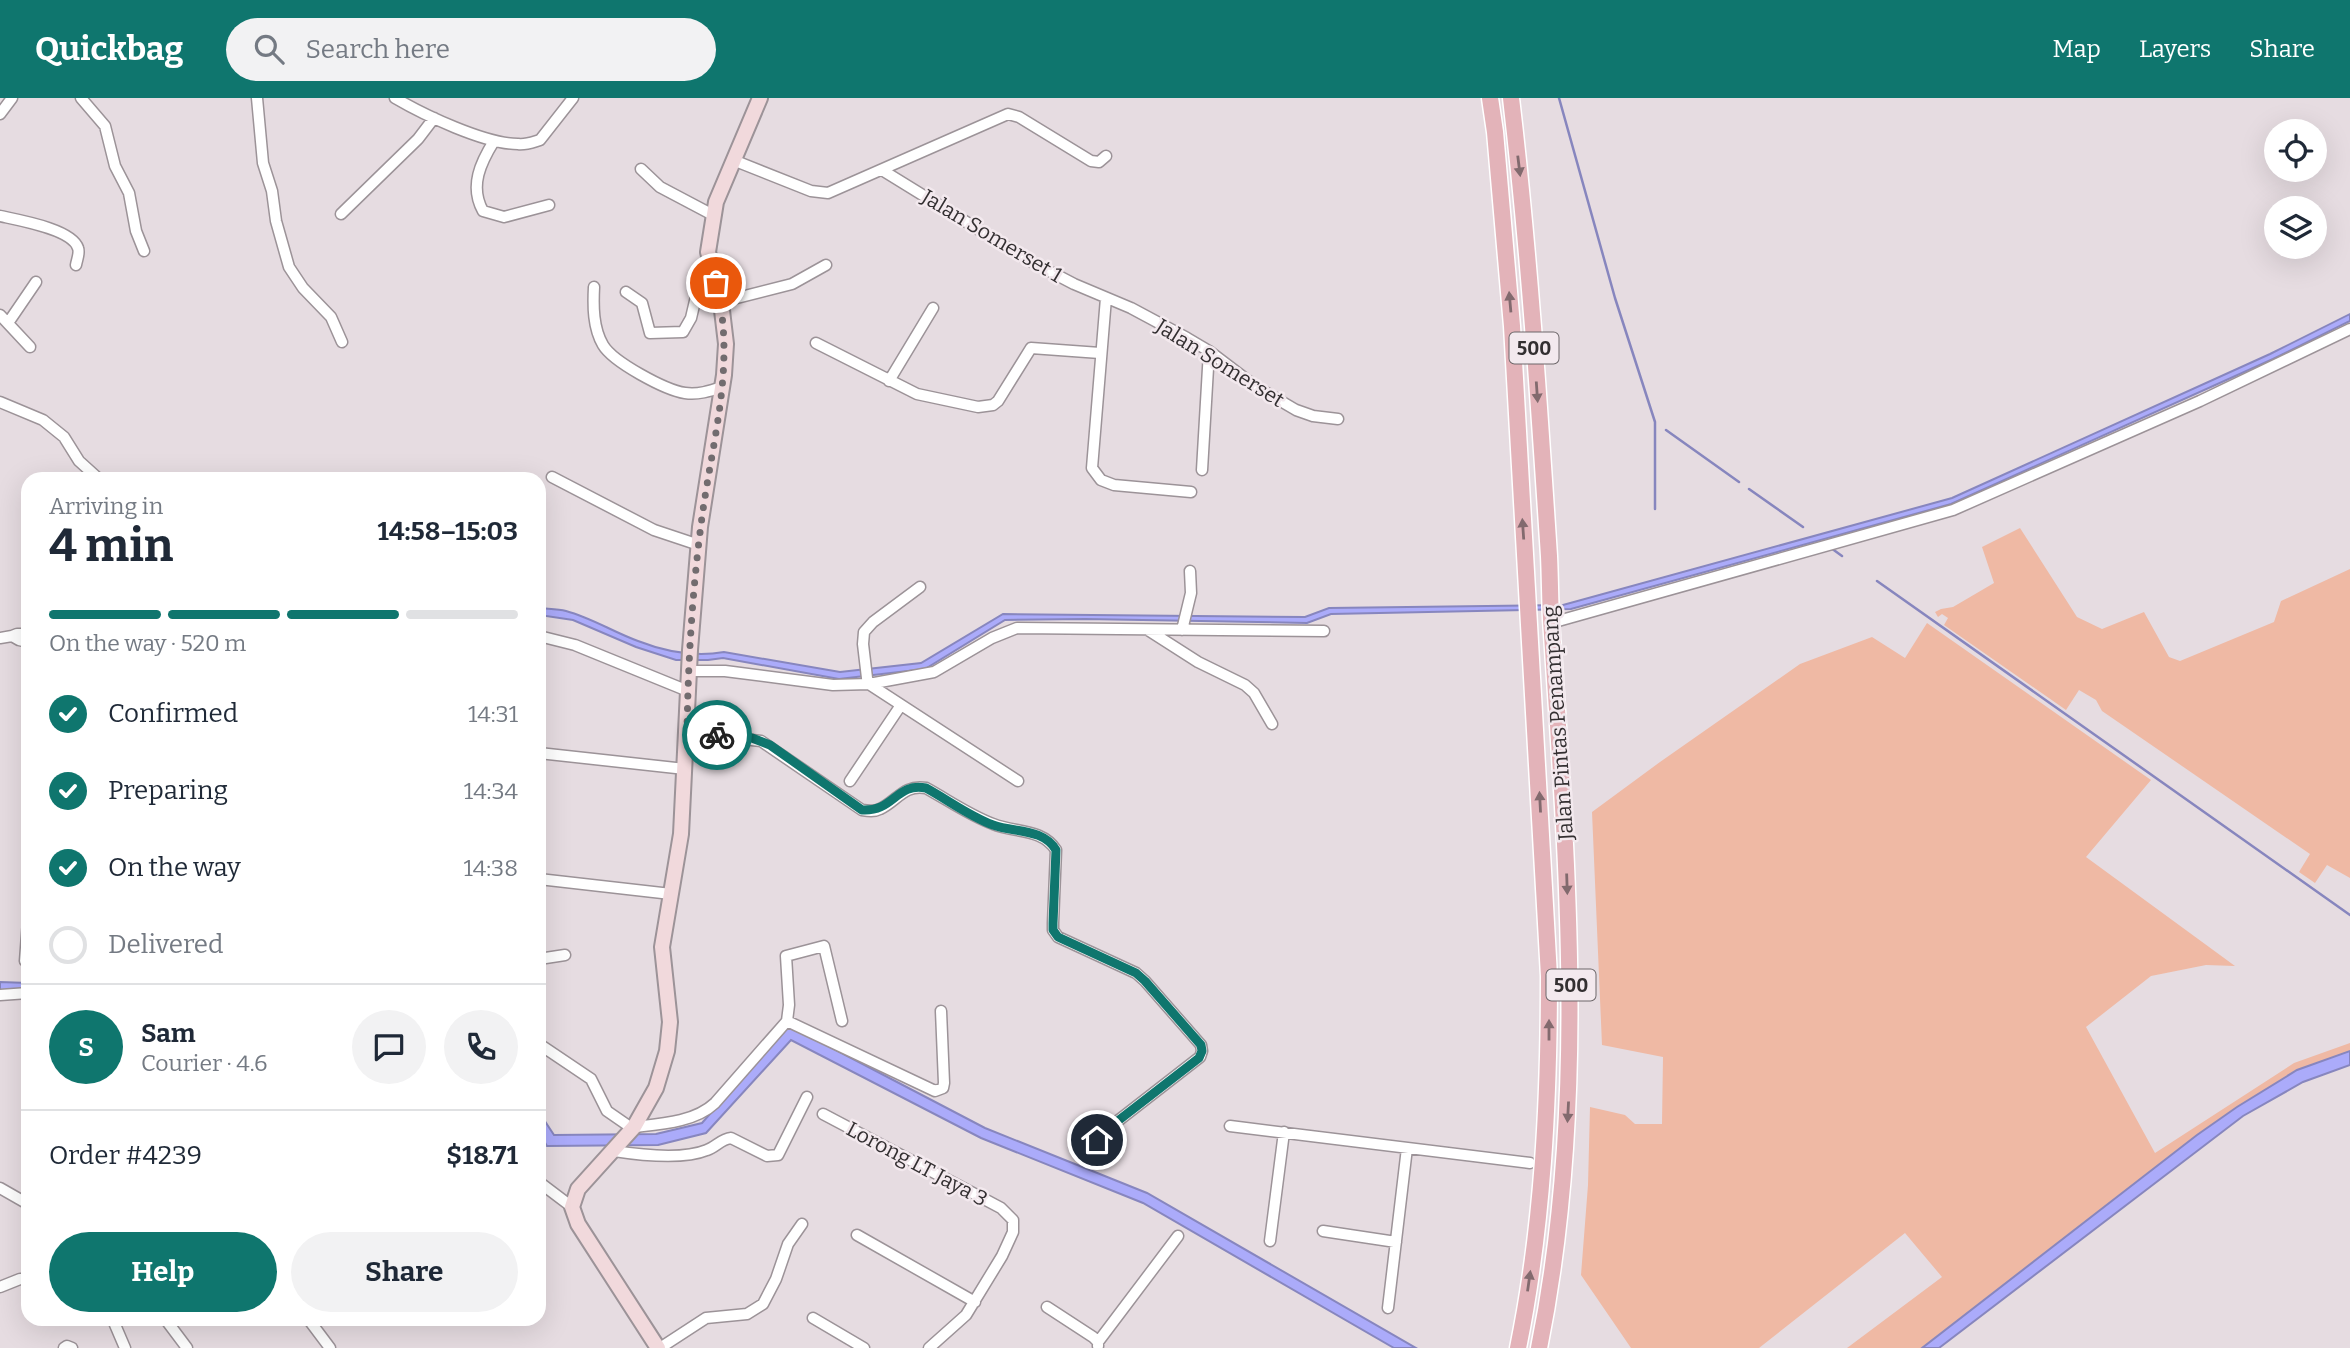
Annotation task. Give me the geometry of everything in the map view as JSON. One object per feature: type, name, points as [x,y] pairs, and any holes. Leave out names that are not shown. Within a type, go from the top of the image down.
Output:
[{"type":"main road","points":[[659,1348],[578,1224],[572,1207],[578,1189],[633,1129],[656,1088],[667,1051],[670,1022],[662,959],[681,834],[699,545],[726,344],[721,302],[708,252],[713,215],[723,181],[760,98]]},
{"type":"main road","name":"Jalan Pintas Penampang","points":[[1490,98],[1510,298],[1549,976],[1549,1073],[1545,1134],[1536,1224],[1518,1348]]},
{"type":"main road","points":[[1512,105],[1523,98]]},
{"type":"main road","name":"Jalan Pintas Penampang","points":[[1512,105],[1524,212],[1549,561],[1565,823],[1571,1020],[1570,1081],[1562,1195],[1550,1290],[1539,1348]]},
{"type":"street","points":[[0,114],[12,98]]},
{"type":"street","points":[[81,98],[105,126],[115,166],[129,194],[136,231],[144,251]]},
{"type":"street","points":[[257,98],[263,163],[289,267],[303,288],[331,317],[342,342]]},
{"type":"street","points":[[396,98],[434,117],[494,141],[517,145],[540,140],[573,98]]},
{"type":"street","points":[[733,160],[802,188],[821,193],[836,191],[1007,114],[1019,117],[1095,163],[1106,156]]},
{"type":"street","points":[[341,214],[418,139],[434,117]]},
{"type":"street","points":[[494,141],[478,168],[478,198],[483,211],[504,217],[549,205]]},
{"type":"street","points":[[642,169],[660,187],[713,215]]},
{"type":"street","name":"Jalan Somerset 1","points":[[882,170],[1028,260],[1105,298]]},
{"type":"street","points":[[0,216],[37,225],[69,238],[79,251],[76,265]]},
{"type":"street","points":[[626,292],[642,303],[650,333],[683,332],[691,317],[702,271],[712,264]]},
{"type":"street","points":[[721,302],[792,284],[825,265]]},
{"type":"street","points":[[30,346],[4,319],[36,282]]},
{"type":"street","points":[[594,287],[596,327],[602,344],[611,355],[634,370],[677,391],[695,393],[722,387]]},
{"type":"street","points":[[1105,298],[1092,468],[1101,480],[1114,485],[1191,492]]},
{"type":"street","name":"Jalan Somerset","points":[[1105,298],[1162,324],[1209,351],[1255,386],[1296,410],[1313,416],[1338,419]]},
{"type":"street","points":[[889,381],[933,308]]},
{"type":"street","points":[[1551,622],[1952,510],[2200,401],[2350,329]]},
{"type":"street","points":[[816,343],[917,394],[978,407],[993,405],[1003,394],[1031,348],[1100,353]]},
{"type":"street","points":[[1202,471],[1209,351]]},
{"type":"street","points":[[0,402],[43,420],[64,437],[79,461],[91,472]]},
{"type":"street","points":[[552,477],[654,530],[699,545]]},
{"type":"street","points":[[1182,630],[1189,608],[1190,571]]},
{"type":"street","points":[[920,587],[868,627],[863,637],[868,681],[1018,781]]},
{"type":"street","points":[[690,662],[726,671],[833,685],[934,672],[992,638],[1017,628],[1324,631]]},
{"type":"street","points":[[1147,630],[1198,662],[1245,685],[1254,693],[1272,724]]},
{"type":"street","points":[[0,638],[21,635]]},
{"type":"street","points":[[12,636],[21,640]]},
{"type":"street","points":[[546,638],[575,645],[688,691]]},
{"type":"street","points":[[850,781],[901,705]]},
{"type":"street","points":[[687,733],[761,741],[862,810],[879,810],[909,788],[917,786],[926,788],[993,825],[1042,836],[1050,841],[1056,850],[1053,930],[1058,937],[1136,973],[1201,1045],[1202,1051],[1199,1058],[1110,1127],[1084,1153]]},
{"type":"street","points":[[546,754],[685,769]]},
{"type":"street","points":[[546,880],[671,894]]},
{"type":"street","points":[[546,1049],[591,1079],[607,1111],[633,1129],[694,1116],[708,1109],[787,1021],[789,1005],[786,956],[824,946],[842,1021]]},
{"type":"street","points":[[546,958],[565,954]]},
{"type":"street","points":[[0,995],[21,994]]},
{"type":"street","points":[[787,1021],[934,1091],[943,1088],[944,1083],[941,1011]]},
{"type":"street","points":[[616,1149],[660,1156],[678,1155],[708,1150],[722,1140],[731,1138],[766,1156],[778,1155],[807,1097]]},
{"type":"street","name":"Lorong LT Jaya 3","points":[[823,1114],[1010,1215],[1013,1231],[975,1302]]},
{"type":"street","points":[[1230,1126],[1530,1163]]},
{"type":"street","points":[[1270,1241],[1284,1132]]},
{"type":"street","points":[[1530,1163],[1540,1152],[1545,1134]]},
{"type":"street","points":[[1388,1308],[1407,1148]]},
{"type":"street","points":[[1530,1163],[1537,1176],[1536,1224]]},
{"type":"street","points":[[546,1187],[572,1207]]},
{"type":"street","points":[[0,1188],[21,1200]]},
{"type":"street","points":[[659,1348],[706,1318],[747,1314],[763,1304],[776,1279],[788,1244],[802,1224]]},
{"type":"street","points":[[1323,1231],[1396,1242]]},
{"type":"street","points":[[857,1235],[975,1302],[960,1321],[929,1348]]},
{"type":"street","points":[[1047,1307],[1084,1331],[1098,1345],[1178,1236]]},
{"type":"street","points":[[0,1287],[21,1279]]},
{"type":"street","points":[[813,1318],[864,1348]]},
{"type":"street","points":[[116,1326],[125,1348]]},
{"type":"street","points":[[170,1326],[187,1348]]},
{"type":"street","points":[[314,1326],[330,1348]]},
{"type":"street","points":[[64,1348],[72,1348]]},
{"type":"shaded area","points":[[2020,528],[2077,617],[2102,629],[2144,612],[2169,657],[2180,661],[2274,622],[2281,601],[2350,569],[2350,878],[2327,865],[2315,883],[2299,872],[2310,854],[2102,711],[2096,700],[2079,690],[2066,710],[1944,625],[1948,618],[1942,614],[1938,617],[1935,612],[1953,607],[1994,583],[1982,547]]},
{"type":"shaded area","points":[[1927,623],[2151,780],[2086,857],[2235,966],[2206,965],[2151,976],[2086,1027],[2155,1153],[2294,1063],[2350,1043],[2350,1051],[2297,1070],[2237,1107],[1922,1348],[1847,1348],[1942,1277],[1905,1233],[1759,1348],[1631,1348],[1581,1275],[1588,1185],[1590,1107],[1625,1115],[1635,1124],[1662,1124],[1663,1057],[1602,1045],[1592,812],[1800,664],[1872,637],[1905,658]]},
{"type":"water","points":[[2350,314],[2350,321],[2273,359],[1951,504],[1571,609],[1331,614],[1307,623],[1005,620],[925,669],[839,679],[723,658],[676,660],[636,647],[573,620],[546,616],[546,609],[566,611],[638,641],[670,651],[691,654],[724,652],[840,672],[921,663],[1003,614],[1305,617],[1329,608],[1563,605],[1952,498],[2270,354]]},
{"type":"water","points":[[0,982],[21,983],[21,991],[0,991]]},
{"type":"water","points":[[788,1025],[985,1128],[1147,1193],[1416,1348],[1394,1348],[1143,1203],[981,1138],[791,1040],[706,1133],[658,1145],[546,1144],[546,1123],[554,1135],[656,1134],[702,1123]]},
{"type":"water","points":[[2350,1051],[2350,1065],[2303,1082],[2243,1116],[1939,1348],[1922,1348],[2237,1107],[2297,1070]]},
{"type":"waterway","points":[[1559,98],[1615,298],[1655,422],[1655,509]]},
{"type":"waterway","points":[[1666,430],[1739,482]]},
{"type":"waterway","points":[[1749,489],[1803,527]]},
{"type":"waterway","points":[[1831,548],[1842,556]]},
{"type":"waterway","points":[[1877,581],[2350,915]]},
{"type":"way so far","points":[[716,283],[726,344],[724,375],[700,527],[690,650],[687,733],[717,735]]},
{"type":"route","points":[[717,735],[752,738],[770,745],[862,810],[879,810],[909,788],[917,786],[926,788],[993,825],[1042,836],[1050,841],[1056,850],[1053,930],[1058,937],[1136,973],[1201,1045],[1202,1051],[1199,1058],[1097,1140]]}]
